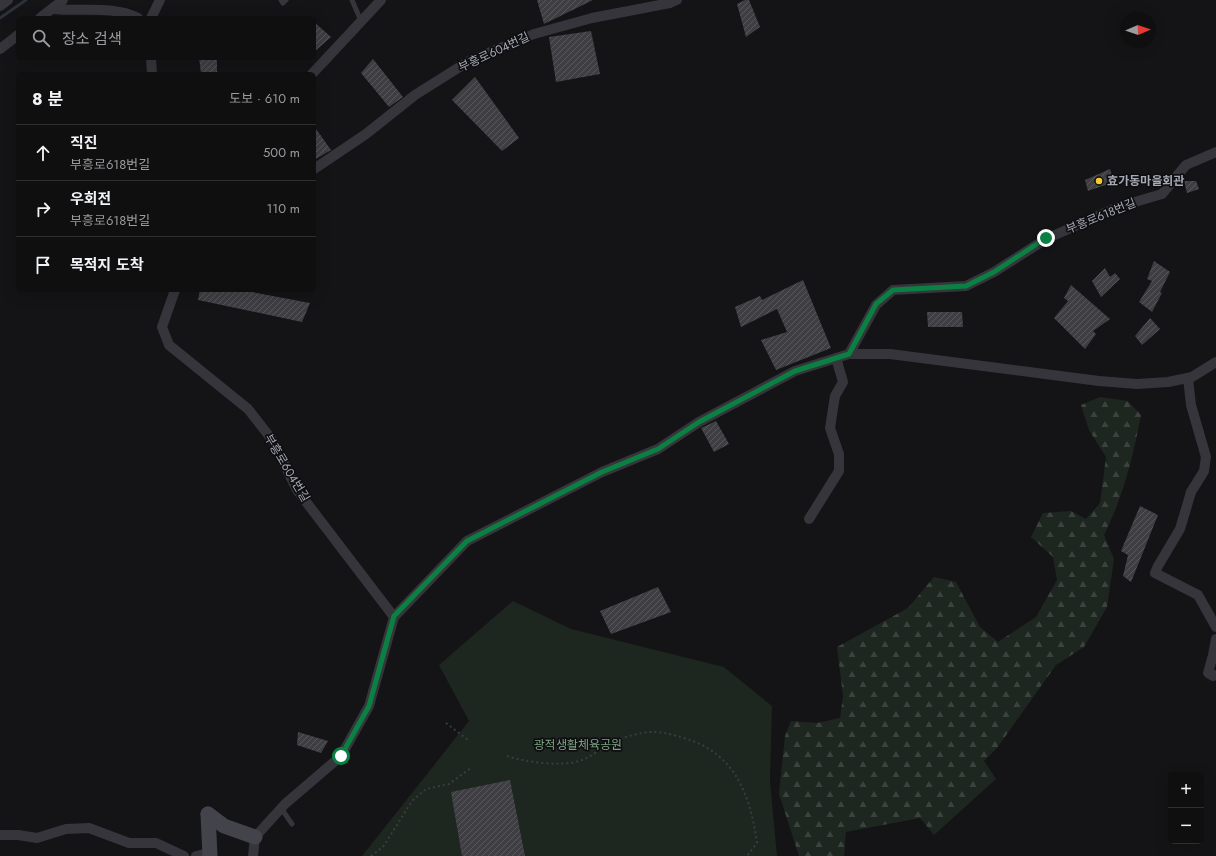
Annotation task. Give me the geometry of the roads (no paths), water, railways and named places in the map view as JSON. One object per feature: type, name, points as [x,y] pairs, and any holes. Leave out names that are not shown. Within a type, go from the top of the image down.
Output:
[{"type":"street","points":[[0,6],[8,0]]},
{"type":"street","points":[[43,16],[63,0]]},
{"type":"street","points":[[152,16],[160,0]]},
{"type":"street","points":[[314,72],[381,0]]},
{"type":"street","name":"부흥로604번길","points":[[316,168],[366,134],[415,95],[469,61],[534,34],[592,18],[670,3],[677,0]]},
{"type":"street","points":[[53,9],[71,11],[104,9],[130,16]]},
{"type":"street","points":[[0,49],[16,36]]},
{"type":"street","points":[[151,60],[152,72]]},
{"type":"street","name":"부흥로618번길","points":[[849,354],[876,304],[893,290],[966,286],[994,272],[1046,238],[1118,207],[1162,194],[1186,165],[1216,152]]},
{"type":"street","name":"부흥로604번길","points":[[174,292],[162,327],[169,345],[248,408],[273,441],[297,490],[394,616]]},
{"type":"street","points":[[253,856],[255,837],[281,808],[350,748],[369,706],[394,616],[467,541],[602,472],[658,449],[699,422],[795,371],[849,354],[908,355],[965,364],[1033,371],[1099,381],[1138,384],[1168,382],[1188,378],[1216,362]]},
{"type":"street","points":[[809,519],[839,471],[839,454],[830,428],[835,396],[843,382],[836,358]]},
{"type":"street","points":[[1188,378],[1191,405],[1206,457],[1204,471],[1191,492],[1180,530],[1155,573],[1198,595],[1216,627]]},
{"type":"street","points":[[1216,639],[1208,673],[1213,676],[1216,675]]},
{"type":"street","points":[[205,855],[208,814],[224,826],[255,837]]},
{"type":"street","points":[[0,835],[18,835],[37,838],[66,830],[89,828],[129,843],[156,843],[184,856]]},
{"type":"lane","points":[[281,0],[283,3],[286,0]]},
{"type":"lane","points":[[352,0],[362,21]]},
{"type":"lane","points":[[281,808],[292,824]]},
{"type":"waterway","points":[[0,18],[26,0]]},
{"type":"place","name":"효가동마을회관","points":[[1099,181]]},
{"type":"park label","name":"광적생활체육공원","points":[[578,745]]}]
